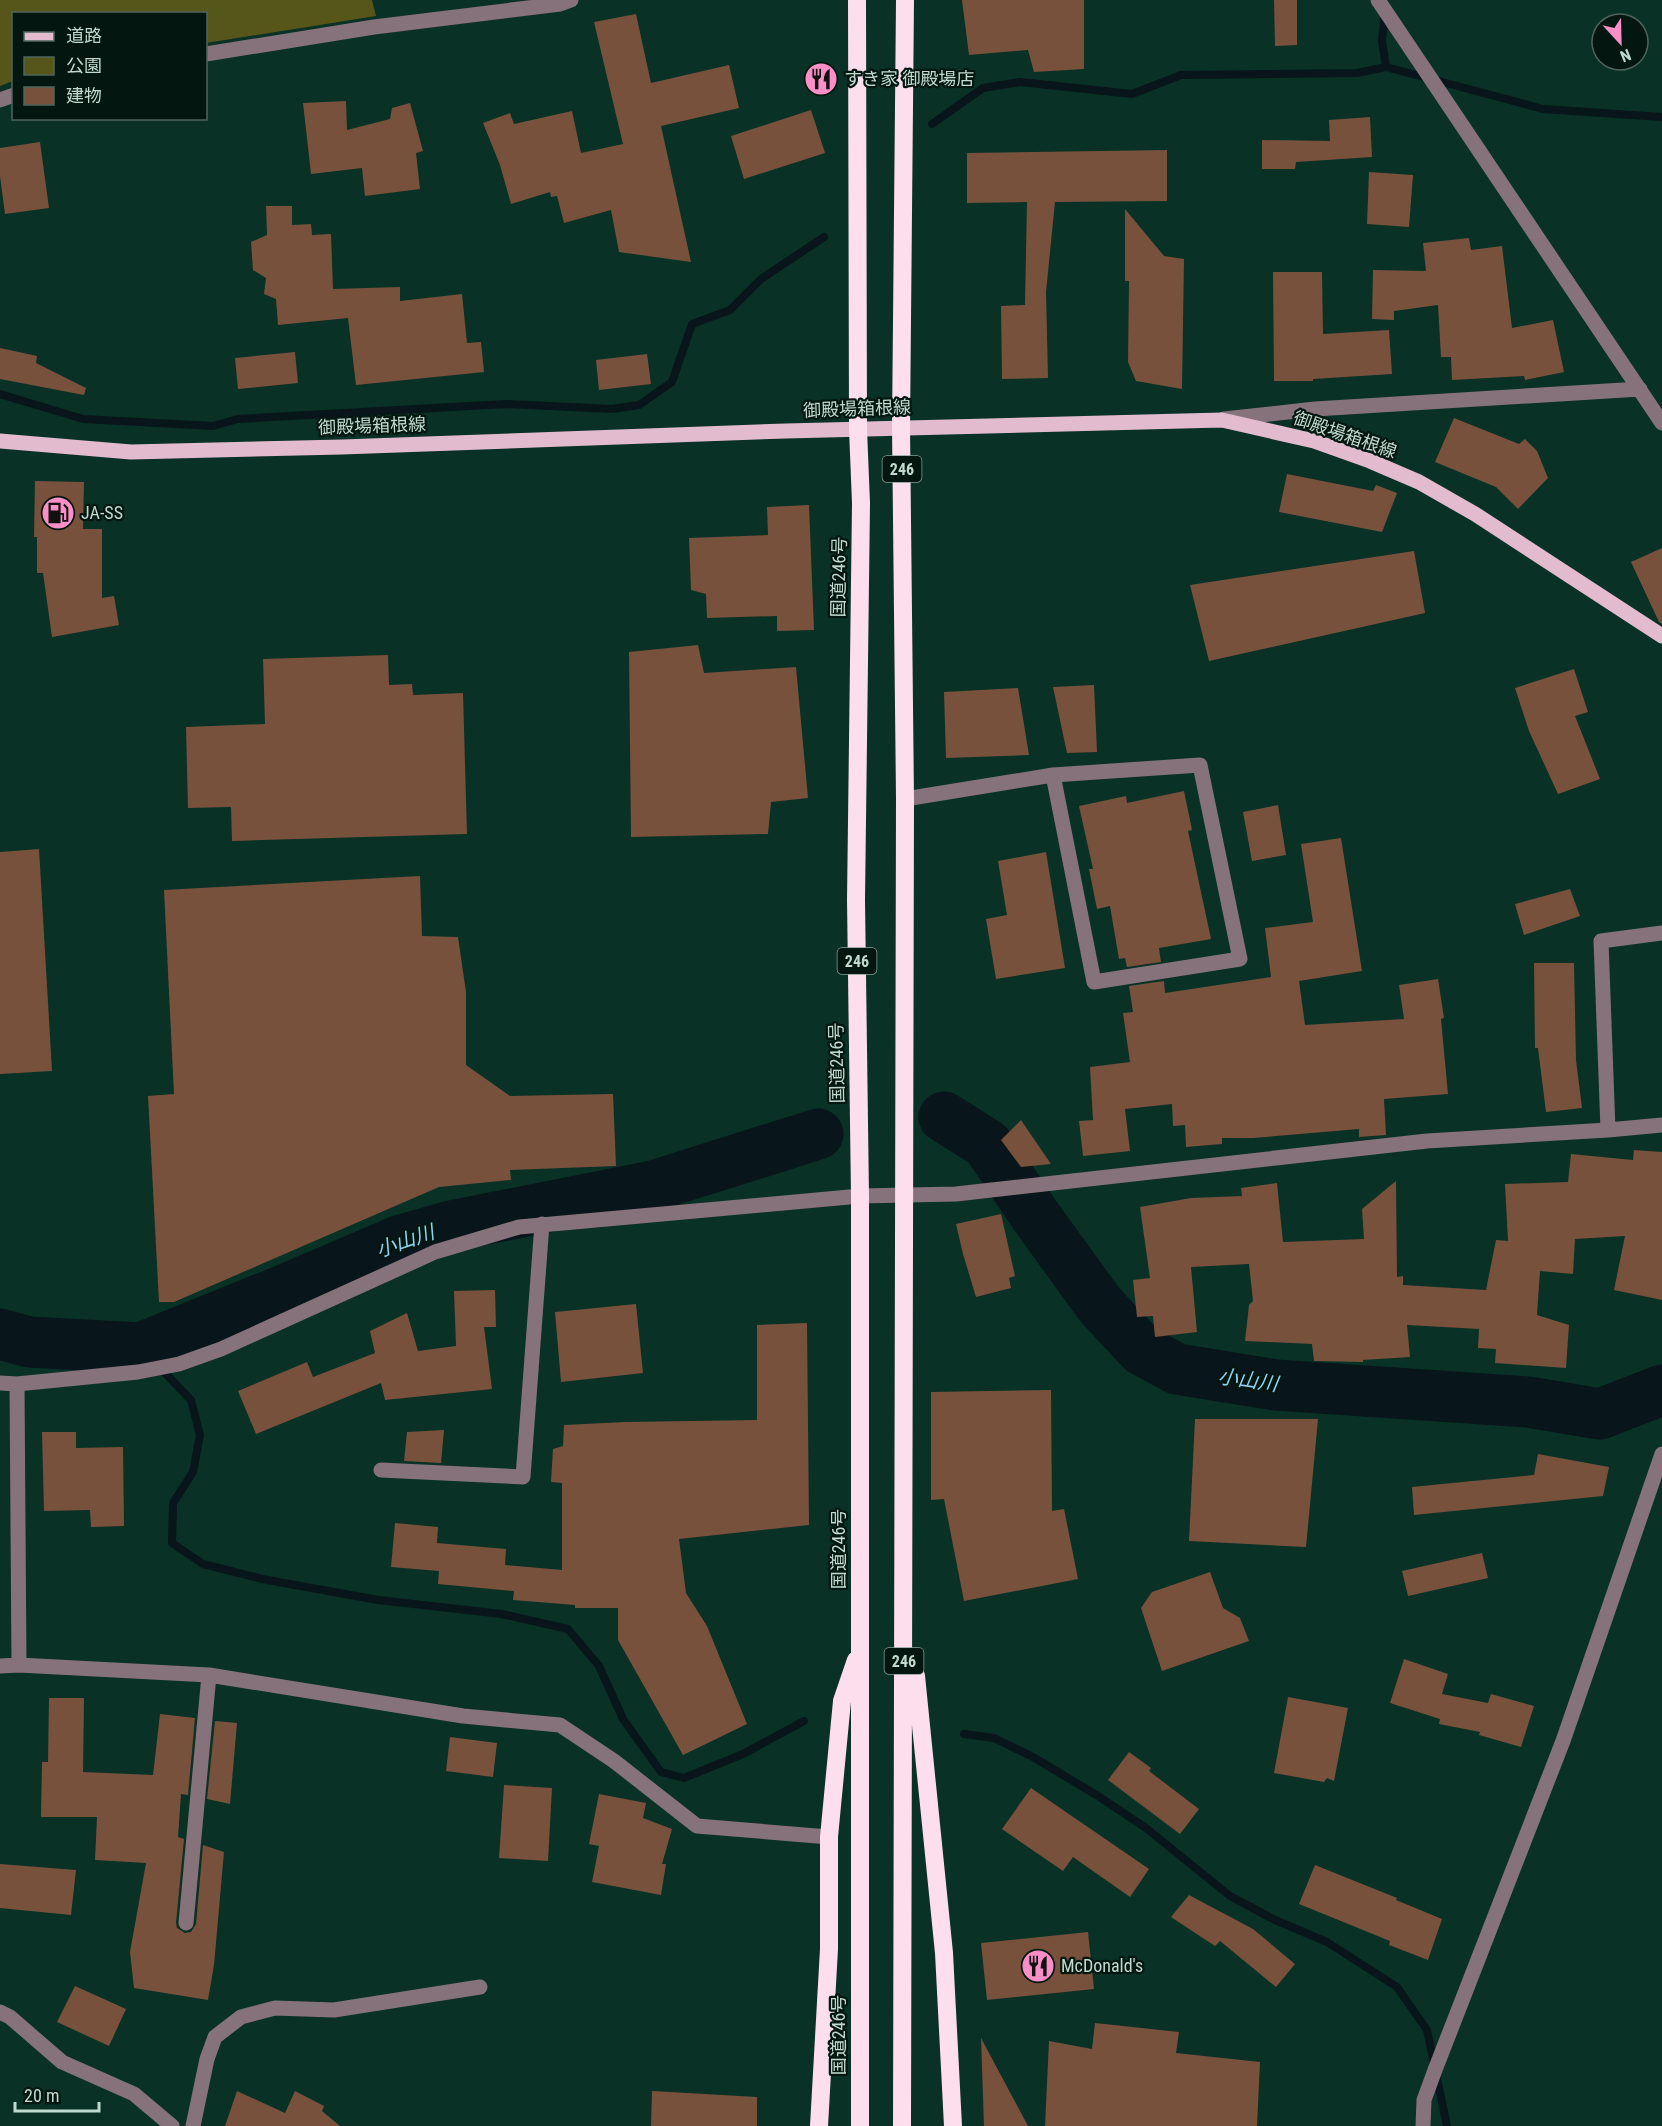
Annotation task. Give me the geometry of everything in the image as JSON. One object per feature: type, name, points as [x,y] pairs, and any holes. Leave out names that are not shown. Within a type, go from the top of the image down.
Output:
[{"type":"highway","name":"国道246号","points":[[857,0],[858,429],[861,502],[856,888],[860,1196],[860,2126]]},
{"type":"highway","name":"246","points":[[902,2126],[905,799],[901,428],[905,0]]},
{"type":"highway","name":"246","points":[[904,1643],[916,1676],[944,1953],[953,2126]]},
{"type":"highway","name":"246","points":[[819,2126],[829,1949],[829,1837],[842,1701],[860,1648]]},
{"type":"main road","name":"御殿場箱根線","points":[[0,441],[142,452],[1222,420],[1314,441],[1419,482],[1475,514],[1662,636]]},
{"type":"street","points":[[207,54],[374,27],[560,4],[571,0]]},
{"type":"street","points":[[1378,0],[1662,423]]},
{"type":"street","points":[[1222,420],[1316,409],[1640,389]]},
{"type":"street","points":[[905,799],[1053,775],[1200,765],[1240,959],[1094,982],[1053,775]]},
{"type":"street","points":[[1608,1130],[1601,941],[1662,933]]},
{"type":"street","points":[[0,1383],[17,1384],[138,1372],[179,1364],[221,1349],[435,1252],[519,1227],[860,1196],[956,1194],[1426,1141],[1662,1125]]},
{"type":"street","points":[[381,1470],[523,1478],[542,1224]]},
{"type":"street","points":[[17,1384],[19,1665]]},
{"type":"street","points":[[1423,2126],[1424,2100],[1563,1742],[1662,1454]]},
{"type":"street","points":[[0,1666],[19,1665],[209,1675],[463,1716],[560,1725],[614,1761],[697,1826],[829,1837]]},
{"type":"street","points":[[186,1923],[209,1675]]},
{"type":"street","points":[[193,2126],[214,2037],[241,2017],[275,2008],[334,2010],[480,1987]]},
{"type":"street","points":[[0,2012],[10,2017],[62,2062],[134,2094],[172,2126]]},
{"type":"green space","points":[[0,0],[372,0],[376,16],[207,43],[207,12],[12,12],[12,81],[0,86]]},
{"type":"building","points":[[962,0],[1084,0],[1084,69],[1034,72],[1028,50],[969,55]]},
{"type":"building","points":[[1274,0],[1297,0],[1297,45],[1275,46]]},
{"type":"building","points":[[636,14],[651,83],[729,65],[739,108],[661,126],[691,262],[619,252],[611,210],[564,223],[557,196],[551,197],[550,192],[511,204],[500,165],[483,123],[510,113],[514,124],[572,111],[581,153],[623,144],[594,22]]},
{"type":"building","points":[[346,101],[347,130],[390,119],[392,108],[410,103],[423,151],[416,153],[420,189],[365,196],[362,168],[311,174],[303,103]]},
{"type":"building","points":[[811,110],[825,153],[744,179],[731,136]]},
{"type":"building","points":[[1370,117],[1372,157],[1296,162],[1295,169],[1262,169],[1262,140],[1330,141],[1329,120]]},
{"type":"building","points":[[40,142],[49,208],[5,214],[0,176],[0,148]]},
{"type":"building","points":[[1167,150],[1167,201],[1055,202],[1046,292],[1048,378],[1002,379],[1001,306],[1025,305],[1027,202],[967,203],[967,153]]},
{"type":"building","points":[[1369,172],[1413,175],[1409,227],[1367,224]]},
{"type":"building","points":[[266,206],[292,206],[292,225],[311,224],[312,235],[331,234],[333,289],[400,287],[400,301],[462,294],[467,343],[481,342],[484,372],[356,385],[348,318],[278,325],[276,299],[264,294],[266,278],[253,270],[251,242],[267,235]]},
{"type":"building","points":[[1125,209],[1164,256],[1184,259],[1182,389],[1136,381],[1128,362],[1129,281],[1125,281]]},
{"type":"building","points":[[1469,238],[1471,250],[1502,246],[1512,328],[1553,320],[1564,372],[1525,380],[1524,376],[1452,380],[1451,357],[1441,357],[1438,305],[1394,311],[1394,320],[1372,319],[1373,270],[1426,271],[1423,243]]},
{"type":"building","points":[[1273,272],[1322,272],[1323,334],[1389,330],[1392,374],[1313,379],[1313,381],[1274,381]]},
{"type":"building","points":[[0,348],[37,356],[36,363],[86,388],[84,395],[0,379]]},
{"type":"building","points":[[295,352],[298,383],[238,389],[235,358]]},
{"type":"building","points":[[647,354],[651,384],[599,390],[596,360]]},
{"type":"building","points":[[1454,418],[1519,444],[1525,439],[1537,451],[1548,478],[1518,509],[1496,487],[1435,462]]},
{"type":"building","points":[[1287,474],[1373,491],[1376,485],[1397,493],[1382,532],[1279,512]]},
{"type":"building","points":[[35,481],[84,482],[83,529],[102,529],[102,598],[114,596],[119,625],[52,637],[43,573],[37,573],[37,537],[34,537]]},
{"type":"building","points":[[809,505],[814,630],[777,631],[777,616],[707,618],[706,594],[691,590],[689,538],[768,535],[767,507]]},
{"type":"building","points":[[1662,548],[1662,624],[1631,562]]},
{"type":"building","points":[[1414,551],[1425,613],[1209,661],[1190,585]]},
{"type":"building","points":[[698,645],[704,673],[796,667],[808,798],[771,802],[768,834],[631,837],[629,652]]},
{"type":"building","points":[[388,655],[389,685],[412,684],[413,695],[463,693],[467,834],[232,841],[231,807],[188,808],[186,727],[265,724],[263,659]]},
{"type":"building","points":[[1574,669],[1588,712],[1575,716],[1600,779],[1558,794],[1529,731],[1515,688]]},
{"type":"building","points":[[1094,685],[1097,752],[1067,753],[1053,687]]},
{"type":"building","points":[[1018,688],[1029,755],[946,758],[944,692]]},
{"type":"building","points":[[1184,791],[1192,830],[1188,831],[1211,939],[1159,948],[1161,962],[1127,967],[1125,958],[1119,959],[1110,906],[1097,909],[1089,869],[1093,869],[1079,806],[1126,796],[1127,803]]},
{"type":"building","points":[[1278,805],[1286,855],[1252,861],[1243,812]]},
{"type":"building","points":[[1341,838],[1362,971],[1299,981],[1305,1025],[1404,1019],[1399,985],[1438,979],[1444,1018],[1441,1019],[1448,1094],[1384,1099],[1386,1135],[1359,1137],[1359,1129],[1253,1138],[1222,1138],[1222,1144],[1186,1147],[1185,1125],[1173,1126],[1172,1104],[1125,1109],[1130,1151],[1083,1156],[1079,1121],[1093,1120],[1090,1067],[1130,1062],[1123,1013],[1133,1012],[1129,986],[1164,981],[1165,993],[1271,977],[1265,928],[1313,922],[1301,844]]},
{"type":"building","points":[[39,849],[52,1071],[0,1074],[0,852]]},
{"type":"building","points":[[1046,852],[1065,968],[996,979],[986,919],[1007,915],[998,861]]},
{"type":"building","points":[[420,876],[422,936],[458,937],[466,992],[466,1065],[510,1096],[613,1094],[616,1166],[510,1170],[511,1180],[439,1187],[174,1302],[159,1302],[148,1096],[174,1094],[164,890]]},
{"type":"building","points":[[1570,889],[1580,916],[1524,935],[1515,904]]},
{"type":"building","points":[[1534,963],[1574,963],[1576,1060],[1582,1108],[1546,1112],[1538,1048],[1535,1048]]},
{"type":"building","points":[[1021,1120],[1051,1164],[1021,1167],[1001,1140]]},
{"type":"building","points":[[1634,1150],[1662,1152],[1662,1300],[1614,1290],[1625,1236],[1575,1239],[1573,1274],[1540,1271],[1537,1315],[1569,1325],[1566,1368],[1495,1363],[1496,1349],[1478,1348],[1479,1329],[1407,1325],[1410,1357],[1363,1360],[1363,1362],[1314,1361],[1312,1344],[1245,1341],[1249,1305],[1253,1301],[1249,1264],[1191,1267],[1197,1332],[1155,1337],[1153,1316],[1137,1317],[1133,1280],[1150,1278],[1140,1207],[1191,1198],[1242,1196],[1241,1188],[1277,1183],[1283,1242],[1364,1239],[1362,1209],[1396,1181],[1397,1277],[1403,1276],[1403,1285],[1486,1290],[1496,1240],[1508,1241],[1505,1184],[1568,1182],[1571,1154],[1633,1160]]},
{"type":"building","points":[[1001,1214],[1015,1276],[1009,1278],[1011,1288],[976,1297],[956,1224]]},
{"type":"building","points":[[495,1290],[496,1327],[484,1327],[492,1389],[385,1400],[381,1383],[256,1434],[238,1391],[307,1362],[313,1377],[375,1353],[370,1331],[407,1313],[418,1351],[456,1346],[454,1291]]},
{"type":"building","points":[[636,1304],[643,1373],[561,1382],[555,1312]]},
{"type":"building","points":[[807,1323],[809,1525],[679,1539],[686,1593],[707,1626],[747,1724],[683,1755],[618,1640],[618,1608],[575,1608],[575,1605],[513,1600],[514,1591],[438,1584],[439,1571],[391,1567],[395,1523],[438,1527],[437,1543],[506,1549],[505,1565],[562,1570],[562,1483],[551,1482],[553,1449],[563,1446],[564,1425],[757,1420],[757,1325]]},
{"type":"building","points":[[1051,1390],[1052,1511],[1064,1509],[1078,1579],[964,1601],[944,1499],[931,1500],[931,1392]]},
{"type":"building","points":[[1195,1419],[1318,1419],[1306,1547],[1189,1541]]},
{"type":"building","points":[[444,1430],[441,1463],[404,1461],[407,1432]]},
{"type":"building","points":[[42,1432],[76,1432],[76,1448],[123,1447],[124,1526],[91,1527],[90,1510],[44,1511]]},
{"type":"building","points":[[1538,1454],[1609,1467],[1603,1496],[1414,1515],[1412,1487],[1534,1475]]},
{"type":"building","points":[[1482,1553],[1488,1578],[1408,1596],[1402,1571]]},
{"type":"building","points":[[1210,1572],[1223,1608],[1240,1618],[1249,1641],[1162,1671],[1141,1608],[1152,1592]]},
{"type":"building","points":[[1404,1659],[1448,1674],[1442,1694],[1488,1703],[1491,1694],[1534,1706],[1521,1747],[1479,1735],[1480,1732],[1439,1724],[1440,1719],[1390,1703]]},
{"type":"building","points":[[1288,1697],[1348,1708],[1334,1781],[1327,1778],[1324,1782],[1274,1773]]},
{"type":"building","points":[[49,1698],[84,1698],[83,1772],[153,1775],[160,1714],[195,1718],[188,1795],[181,1794],[178,1837],[184,1839],[176,1923],[177,1928],[185,1933],[191,1932],[196,1924],[203,1845],[224,1852],[214,1965],[208,2000],[134,1988],[130,1952],[146,1863],[95,1860],[97,1817],[41,1817],[42,1762],[48,1762]]},
{"type":"building","points":[[215,1721],[237,1723],[230,1804],[207,1799]]},
{"type":"building","points":[[450,1737],[497,1743],[493,1777],[446,1771]]},
{"type":"building","points":[[1129,1752],[1151,1768],[1149,1771],[1199,1809],[1180,1834],[1108,1780]]},
{"type":"building","points":[[504,1785],[552,1788],[548,1861],[499,1858]]},
{"type":"building","points":[[1031,1788],[1149,1869],[1130,1897],[1073,1857],[1063,1871],[1002,1829]]},
{"type":"building","points":[[599,1794],[646,1803],[643,1818],[672,1829],[662,1864],[666,1864],[661,1895],[592,1882],[599,1846],[589,1844]]},
{"type":"building","points":[[0,1864],[76,1870],[71,1915],[0,1908]]},
{"type":"building","points":[[1315,1865],[1442,1919],[1428,1960],[1389,1945],[1390,1941],[1299,1904]]},
{"type":"building","points":[[1189,1895],[1253,1929],[1295,1964],[1276,1987],[1220,1941],[1215,1946],[1171,1917]]},
{"type":"building","name":"McDonald's","points":[[1088,1932],[1094,1989],[987,2000],[981,1943]]},
{"type":"building","points":[[75,1986],[126,2009],[109,2046],[57,2022]]},
{"type":"building","points":[[1095,2023],[1179,2032],[1176,2053],[1260,2062],[1257,2126],[1045,2126],[1049,2041],[1092,2049]]},
{"type":"building","points":[[981,2038],[1028,2126],[984,2126]]},
{"type":"building","points":[[237,2091],[285,2113],[295,2091],[324,2106],[322,2111],[340,2126],[225,2126]]},
{"type":"building","points":[[652,2091],[757,2097],[757,2126],[651,2126]]},
{"type":"waterway","points":[[1385,12],[1382,41],[1386,67]]},
{"type":"waterway","points":[[932,124],[983,88],[1020,82],[1132,94],[1181,75],[1357,73],[1386,67],[1543,109],[1662,117]]},
{"type":"waterway","points":[[0,394],[83,419],[213,426],[238,419],[506,404],[612,409],[639,405],[672,382],[692,324],[730,310],[761,279],[824,237]]},
{"type":"waterway","name":"小山川","points":[[944,1117],[987,1144],[1100,1305],[1142,1350],[1177,1369],[1276,1385],[1528,1402],[1600,1414],[1662,1390]]},
{"type":"waterway","name":"小山川","points":[[0,1334],[29,1342],[141,1348],[401,1240],[451,1226],[653,1186],[818,1134]]},
{"type":"waterway","points":[[141,1348],[191,1400],[200,1435],[193,1472],[173,1503],[172,1543],[203,1564],[262,1579],[378,1600],[502,1614],[568,1629],[599,1666],[623,1719],[661,1772],[684,1778],[743,1754],[804,1721]]},
{"type":"waterway","points":[[964,1734],[994,1738],[1033,1757],[1146,1828],[1230,1896],[1275,1920],[1327,1942],[1397,1987],[1427,2030],[1447,2126]]},
{"type":"place","name":"すき家 御殿場店","points":[[821,79]]},
{"type":"place","name":"JA-SS","points":[[58,513]]},
{"type":"place","name":"McDonald's","points":[[1038,1966]]}]
